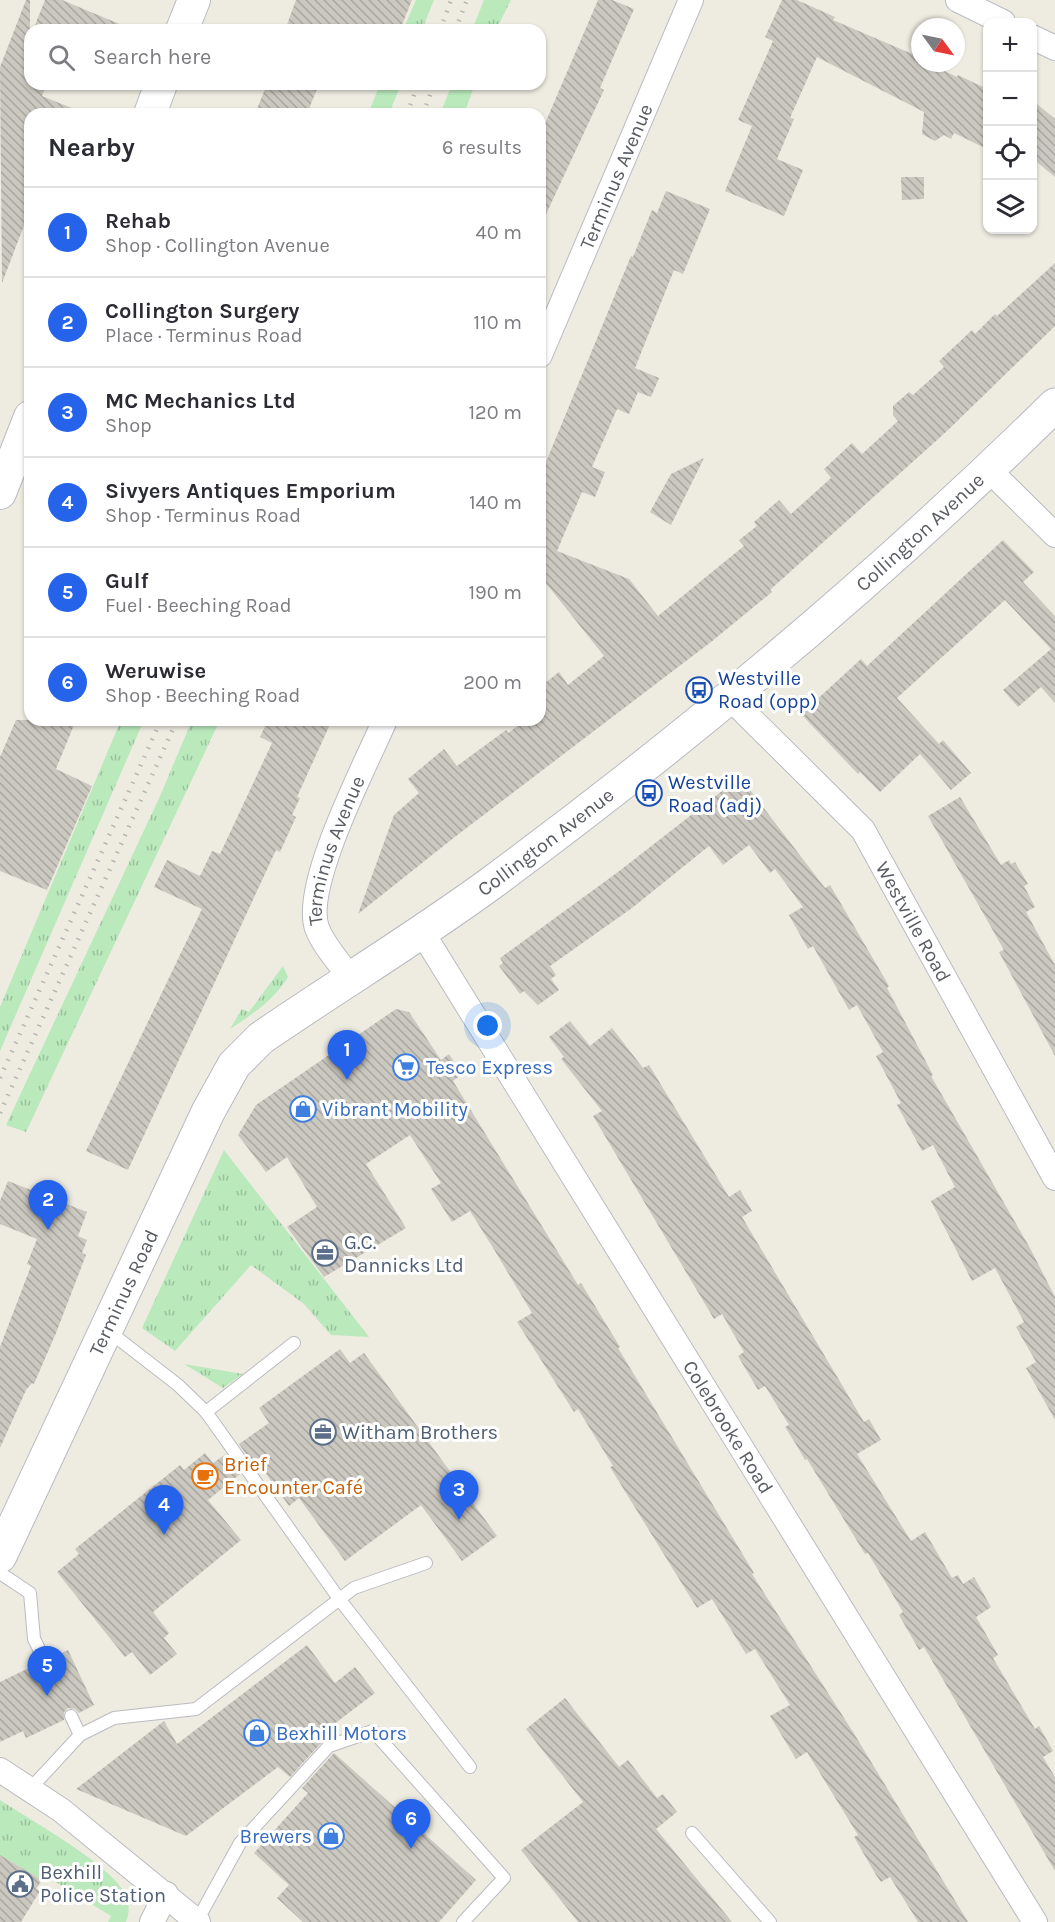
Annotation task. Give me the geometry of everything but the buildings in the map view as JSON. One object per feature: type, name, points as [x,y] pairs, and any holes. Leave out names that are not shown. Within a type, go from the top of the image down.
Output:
[{"type":"main road","name":"Collington Avenue","points":[[261,1038],[422,932],[490,884],[730,698],[989,470],[1055,405]]},
{"type":"main road","name":"Terminus Road","points":[[0,1556],[208,1112],[234,1065],[261,1038]]},
{"type":"street","points":[[184,24],[194,0]]},
{"type":"street","name":"Terminus Avenue","points":[[546,341],[691,0]]},
{"type":"street","points":[[958,0],[995,18]]},
{"type":"street","points":[[1037,39],[1055,48]]},
{"type":"street","points":[[152,108],[159,90]]},
{"type":"street","points":[[0,493],[24,432]]},
{"type":"street","points":[[989,470],[1055,535]]},
{"type":"street","name":"Westville Road","points":[[730,698],[863,830],[1055,1178]]},
{"type":"street","name":"Terminus Avenue","points":[[350,978],[317,929],[314,910],[321,870],[382,726]]},
{"type":"street","name":"Colebrooke Road","points":[[422,932],[1035,1922]]},
{"type":"street","points":[[0,1770],[31,1788],[197,1921]]},
{"type":"street","points":[[152,1922],[166,1894]]},
{"type":"lane","points":[[107,1330],[178,1385],[206,1412],[340,1600],[470,1767]]},
{"type":"lane","points":[[206,1412],[294,1343]]},
{"type":"lane","points":[[31,1788],[80,1735],[114,1718],[196,1709],[354,1588],[426,1563]]},
{"type":"lane","points":[[0,1573],[30,1593],[34,1639],[45,1661]]},
{"type":"lane","points":[[71,1716],[80,1735]]},
{"type":"lane","points":[[197,1921],[240,1843],[329,1746],[373,1731],[504,1878],[463,1922]]},
{"type":"lane","points":[[692,1833],[771,1922]]},
{"type":"green space","points":[[416,0],[434,0],[424,24],[406,24]]},
{"type":"green space","points":[[484,0],[511,0],[499,24],[474,24]]},
{"type":"green space","points":[[378,90],[399,90],[391,108],[370,108]]},
{"type":"green space","points":[[450,90],[473,90],[466,108],[442,108]]},
{"type":"green space","points":[[118,726],[141,726],[0,1051],[0,1007]]},
{"type":"green space","points":[[189,726],[217,726],[26,1132],[6,1125],[161,794]]},
{"type":"green space","points":[[283,966],[288,977],[276,993],[255,1012],[230,1029],[242,1009],[249,1012]]},
{"type":"green space","points":[[224,1150],[369,1337],[331,1335],[304,1304],[251,1265],[175,1351],[142,1328]]},
{"type":"green space","points":[[184,1364],[243,1374],[223,1388]]},
{"type":"green space","points":[[0,1800],[105,1870],[126,1895],[129,1909],[126,1922],[108,1922],[111,1916],[46,1876],[42,1880],[2,1856],[0,1857]]},
{"type":"railway","points":[[442,24],[451,0]]},
{"type":"railway","points":[[457,24],[467,0]]},
{"type":"railway","points":[[409,108],[416,90]]},
{"type":"railway","points":[[425,108],[432,90]]},
{"type":"railway","points":[[0,1078],[158,726]]},
{"type":"railway","points":[[0,1113],[174,726]]},
{"type":"place","name":"Westville Road (opp)","points":[[699,690]]},
{"type":"place","name":"Westville Road (adj)","points":[[649,793]]},
{"type":"place","name":"Tesco Express","points":[[406,1067]]},
{"type":"place","name":"Rehab","points":[[347,1080]]},
{"type":"place","name":"Vibrant Mobility","points":[[303,1109]]},
{"type":"place","name":"Collington Surgery","points":[[48,1230]]},
{"type":"place","name":"G.C. Dannicks Ltd","points":[[325,1253]]},
{"type":"place","name":"Witham Brothers","points":[[323,1432]]},
{"type":"place","name":"Brief Encounter Café","points":[[205,1476]]},
{"type":"place","name":"MC Mechanics Ltd","points":[[459,1520]]},
{"type":"place","name":"Sivyers Antiques Emporium","points":[[164,1535]]},
{"type":"place","name":"Gulf","points":[[47,1696]]},
{"type":"place","name":"Bexhill Motors","points":[[257,1733]]},
{"type":"place","name":"Brewers","points":[[331,1836]]},
{"type":"place","name":"Weruwise","points":[[411,1849]]},
{"type":"place","name":"Bexhill Police Station","points":[[20,1884]]}]
